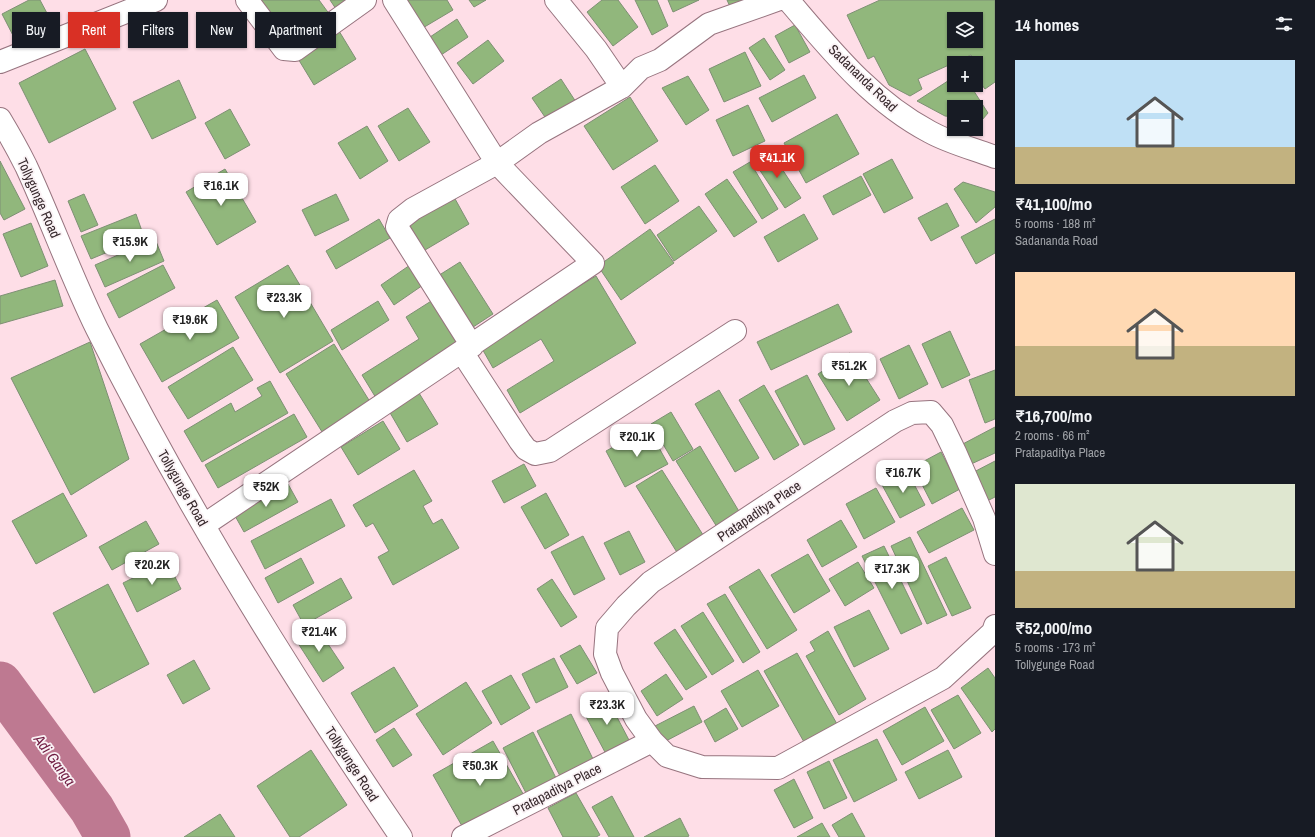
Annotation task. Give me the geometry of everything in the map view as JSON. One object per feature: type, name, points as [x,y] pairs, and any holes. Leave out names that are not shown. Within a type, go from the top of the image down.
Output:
[{"type":"street","points":[[0,62],[156,0]]},
{"type":"street","points":[[247,0],[284,49],[295,50],[365,0]]},
{"type":"street","points":[[204,525],[593,263],[497,162],[394,0]]},
{"type":"street","points":[[556,0],[596,48],[622,87]]},
{"type":"street","points":[[735,331],[550,451],[535,454],[526,449],[520,441],[397,227],[399,220],[413,208],[497,162],[539,133],[622,87],[641,68],[660,60],[709,24],[777,0]]},
{"type":"street","name":"Sadananda Road","points":[[788,0],[845,65],[899,114],[930,133],[995,157]]},
{"type":"street","name":"Tollygunge Road","points":[[0,119],[25,164],[96,327],[165,459],[270,636],[351,764],[401,837]]},
{"type":"street","name":"Pratapaditya Place","points":[[995,554],[989,515],[942,425],[931,412],[912,413],[895,421],[651,582],[626,606],[607,628],[605,654],[612,673],[632,712],[652,741],[667,756],[702,766],[778,768],[943,678],[993,632],[995,626]]},
{"type":"street","name":"Pratapaditya Place","points":[[463,837],[652,741]]},
{"type":"building","points":[[29,0],[40,0],[46,12],[12,12],[12,33],[2,14]]},
{"type":"building","points":[[253,0],[319,0],[328,12],[262,12]]},
{"type":"building","points":[[330,0],[348,0],[336,9]]},
{"type":"building","points":[[403,0],[447,0],[453,10],[421,29]]},
{"type":"building","points":[[469,0],[486,0],[474,7]]},
{"type":"building","points":[[602,0],[618,0],[638,27],[613,46],[587,12]]},
{"type":"building","points":[[635,0],[657,0],[668,26],[652,35]]},
{"type":"building","points":[[668,0],[699,0],[673,12]]},
{"type":"building","points":[[727,0],[755,0],[732,11]]},
{"type":"building","points":[[880,0],[995,0],[995,82],[985,89],[983,86],[983,56],[947,56],[947,66],[918,79],[922,89],[910,96],[889,85],[874,56],[868,59],[847,15]]},
{"type":"building","points":[[457,19],[468,37],[441,55],[430,37]]},
{"type":"building","points":[[795,25],[810,52],[789,63],[775,36]]},
{"type":"building","points":[[339,31],[356,59],[314,85],[297,57],[312,48],[336,48],[336,33]]},
{"type":"building","points":[[764,38],[785,70],[770,80],[749,48]]},
{"type":"building","points":[[488,40],[504,61],[473,84],[457,63]]},
{"type":"building","points":[[19,48],[27,48],[21,51]]},
{"type":"building","points":[[85,49],[116,109],[49,143],[19,83]]},
{"type":"building","points":[[745,52],[761,86],[724,102],[709,69]]},
{"type":"building","points":[[804,75],[816,98],[772,122],[759,98]]},
{"type":"building","points":[[688,76],[709,110],[686,125],[662,88]]},
{"type":"building","points":[[561,79],[576,102],[547,120],[532,98]]},
{"type":"building","points":[[179,80],[196,118],[152,139],[133,102]]},
{"type":"building","points":[[947,82],[947,92],[974,92],[980,100],[947,100],[947,116],[917,101]]},
{"type":"building","points":[[630,97],[658,141],[613,170],[584,126]]},
{"type":"building","points":[[748,105],[765,141],[733,156],[716,120]]},
{"type":"building","points":[[983,105],[988,113],[983,119]]},
{"type":"building","points":[[408,108],[430,142],[399,161],[378,126]]},
{"type":"building","points":[[230,109],[250,145],[225,159],[205,123]]},
{"type":"building","points":[[837,114],[859,154],[806,183],[784,143]]},
{"type":"building","points":[[367,126],[388,161],[360,179],[338,143]]},
{"type":"building","points":[[769,149],[801,198],[785,208],[753,160]]},
{"type":"building","points":[[892,159],[913,198],[884,213],[863,174]]},
{"type":"building","points":[[0,161],[25,209],[4,220],[0,213]]},
{"type":"building","points":[[750,162],[778,209],[762,219],[733,172]]},
{"type":"building","points":[[655,165],[679,201],[645,224],[621,187]]},
{"type":"building","points":[[225,169],[256,222],[217,245],[186,192]]},
{"type":"building","points":[[861,176],[871,195],[833,215],[823,196]]},
{"type":"building","points":[[727,179],[757,222],[734,237],[705,194]]},
{"type":"building","points":[[963,182],[995,192],[995,207],[976,223],[954,189]]},
{"type":"building","points":[[84,194],[98,225],[81,232],[68,201]]},
{"type":"building","points":[[336,194],[349,220],[315,236],[302,210]]},
{"type":"building","points":[[454,197],[469,224],[420,253],[404,226]]},
{"type":"building","points":[[947,203],[959,226],[931,241],[918,218]]},
{"type":"building","points":[[699,206],[717,231],[674,261],[657,235]]},
{"type":"building","points":[[136,214],[144,237],[91,259],[81,236]]},
{"type":"building","points":[[804,214],[818,239],[778,262],[764,237]]},
{"type":"building","points":[[379,219],[390,238],[336,269],[326,251]]},
{"type":"building","points":[[995,219],[995,253],[976,264],[961,237]]},
{"type":"building","points":[[31,223],[48,266],[21,277],[3,234]]},
{"type":"building","points":[[650,229],[674,263],[621,300],[598,266]]},
{"type":"building","points":[[155,239],[164,261],[105,287],[95,265]]},
{"type":"building","points":[[460,262],[493,314],[467,331],[433,279]]},
{"type":"building","points":[[413,263],[426,283],[394,305],[381,285]]},
{"type":"building","points":[[163,265],[175,288],[119,318],[107,294]]},
{"type":"building","points":[[288,265],[333,341],[280,373],[235,297]]},
{"type":"building","points":[[596,276],[636,343],[520,413],[507,390],[554,361],[541,339],[493,368],[480,345]]},
{"type":"building","points":[[55,280],[63,306],[0,324],[0,296]]},
{"type":"building","points":[[436,298],[464,343],[376,398],[362,375],[419,339],[406,317]]},
{"type":"building","points":[[217,300],[239,338],[162,382],[140,344]]},
{"type":"building","points":[[378,301],[389,320],[342,350],[331,330]]},
{"type":"building","points":[[838,304],[852,332],[771,370],[757,342]]},
{"type":"building","points":[[950,331],[970,375],[942,388],[922,344]]},
{"type":"building","points":[[90,342],[129,459],[71,495],[11,378]]},
{"type":"building","points":[[334,344],[372,405],[324,435],[286,374]]},
{"type":"building","points":[[909,345],[928,384],[899,399],[880,359]]},
{"type":"building","points":[[233,347],[253,380],[188,419],[168,387]]},
{"type":"building","points":[[850,353],[880,400],[847,421],[818,374]]},
{"type":"building","points":[[995,370],[995,419],[985,423],[969,380]]},
{"type":"building","points":[[807,375],[835,429],[804,445],[775,391]]},
{"type":"building","points":[[270,381],[288,413],[202,462],[184,431],[231,403],[235,412],[262,396],[257,388]]},
{"type":"building","points":[[764,385],[799,445],[774,460],[739,400]]},
{"type":"building","points":[[719,390],[759,458],[735,472],[695,404]]},
{"type":"building","points":[[419,393],[438,424],[407,442],[389,411]]},
{"type":"building","points":[[671,412],[693,449],[673,461],[651,424]]},
{"type":"building","points":[[294,414],[307,437],[218,488],[205,465]]},
{"type":"building","points":[[383,421],[400,449],[358,475],[341,447]]},
{"type":"building","points":[[995,427],[995,453],[969,465],[959,446]]},
{"type":"building","points":[[648,428],[668,464],[625,487],[606,451]]},
{"type":"building","points":[[700,446],[740,513],[717,527],[676,461]]},
{"type":"building","points":[[941,452],[960,489],[932,504],[913,467]]},
{"type":"building","points":[[995,461],[995,497],[987,501],[972,473]]},
{"type":"building","points":[[524,464],[536,486],[504,503],[492,481]]},
{"type":"building","points":[[906,469],[925,505],[900,518],[881,483]]},
{"type":"building","points":[[414,470],[432,501],[423,506],[433,524],[442,519],[459,548],[393,585],[378,557],[389,551],[373,523],[366,527],[353,505]]},
{"type":"building","points":[[662,470],[705,538],[678,554],[636,486]]},
{"type":"building","points":[[288,484],[298,502],[244,532],[234,514]]},
{"type":"building","points":[[876,488],[895,522],[864,539],[846,504]]},
{"type":"building","points":[[63,493],[87,536],[36,564],[12,521]]},
{"type":"building","points":[[546,493],[569,535],[545,549],[521,507]]},
{"type":"building","points":[[331,499],[345,526],[265,569],[251,541]]},
{"type":"building","points":[[962,508],[974,530],[929,553],[917,532]]},
{"type":"building","points":[[841,520],[857,547],[822,567],[807,540]]},
{"type":"building","points":[[146,521],[159,544],[112,570],[99,547]]},
{"type":"building","points":[[629,531],[645,562],[620,575],[604,543]]},
{"type":"building","points":[[583,536],[605,579],[574,595],[551,552]]},
{"type":"building","points":[[910,537],[947,615],[927,624],[891,546]]},
{"type":"building","points":[[884,546],[922,624],[901,634],[862,556]]},
{"type":"building","points":[[808,554],[830,591],[794,613],[771,575]]},
{"type":"building","points":[[946,557],[971,608],[952,616],[928,566]]},
{"type":"building","points":[[301,558],[314,583],[278,603],[265,578]]},
{"type":"building","points":[[167,561],[181,589],[137,612],[123,583]]},
{"type":"building","points":[[858,562],[874,588],[845,606],[829,579]]},
{"type":"building","points":[[759,569],[797,630],[767,649],[729,587]]},
{"type":"building","points":[[341,578],[352,598],[304,625],[293,605]]},
{"type":"building","points":[[552,579],[577,617],[561,627],[537,589]]},
{"type":"building","points":[[108,584],[149,664],[94,693],[53,613]]},
{"type":"building","points":[[725,594],[760,652],[743,663],[707,604]]},
{"type":"building","points":[[869,610],[889,649],[854,667],[834,627]]},
{"type":"building","points":[[703,612],[734,661],[712,675],[681,626]]},
{"type":"building","points":[[314,623],[344,668],[323,682],[294,637]]},
{"type":"building","points":[[675,629],[707,677],[686,690],[654,643]]},
{"type":"building","points":[[828,631],[866,699],[839,715],[806,656],[815,651],[810,642]]},
{"type":"building","points":[[580,645],[597,673],[577,684],[560,656]]},
{"type":"building","points":[[797,653],[837,724],[804,742],[764,671]]},
{"type":"building","points":[[554,658],[568,687],[536,703],[522,674]]},
{"type":"building","points":[[194,660],[210,689],[183,704],[167,675]]},
{"type":"building","points":[[394,667],[418,706],[375,733],[351,693]]},
{"type":"building","points":[[988,668],[995,678],[995,729],[992,732],[961,688]]},
{"type":"building","points":[[758,670],[779,706],[742,727],[721,691]]},
{"type":"building","points":[[666,674],[683,699],[657,716],[641,691]]},
{"type":"building","points":[[511,675],[530,708],[501,725],[482,691]]},
{"type":"building","points":[[466,682],[492,723],[443,755],[416,714]]},
{"type":"building","points":[[958,695],[981,733],[954,749],[931,710]]},
{"type":"building","points":[[607,698],[630,742],[606,754],[583,711]]},
{"type":"building","points":[[694,706],[702,722],[664,742],[655,726]]},
{"type":"building","points":[[925,707],[944,741],[902,765],[883,731]]},
{"type":"building","points":[[726,708],[738,729],[715,742],[704,721]]},
{"type":"building","points":[[571,714],[593,759],[560,776],[537,731]]},
{"type":"building","points":[[394,728],[412,755],[393,767],[376,740]]},
{"type":"building","points":[[533,732],[556,778],[526,793],[503,748]]},
{"type":"building","points":[[877,739],[897,780],[854,802],[833,760]]},
{"type":"building","points":[[493,741],[526,799],[466,833],[433,775]]},
{"type":"building","points":[[311,750],[347,805],[299,837],[290,837],[257,786]]},
{"type":"building","points":[[948,750],[962,777],[919,799],[905,772]]},
{"type":"building","points":[[829,761],[847,798],[824,809],[807,772]]},
{"type":"building","points":[[794,779],[813,818],[794,828],[774,790]]},
{"type":"building","points":[[576,793],[600,835],[596,837],[563,837],[548,808]]},
{"type":"building","points":[[612,796],[634,837],[609,837],[592,807]]},
{"type":"building","points":[[852,813],[865,837],[839,837],[832,825]]},
{"type":"building","points":[[220,814],[235,837],[184,837]]},
{"type":"building","points":[[680,818],[689,836],[644,837]]},
{"type":"building","points":[[822,823],[830,837],[797,837]]},
{"type":"waterway","name":"Adi Ganga","points":[[0,684],[92,809],[108,837]]}]
